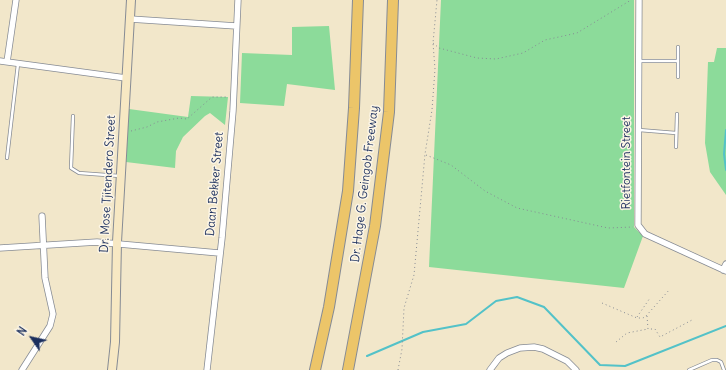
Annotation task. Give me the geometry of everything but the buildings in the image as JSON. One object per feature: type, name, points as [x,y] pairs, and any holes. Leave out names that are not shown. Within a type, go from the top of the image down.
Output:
[{"type":"highway","points":[[353,0],[357,46]]},
{"type":"highway","name":"Dr. Hage G. Geingob Freeway","points":[[315,370],[329,307],[348,191],[357,46],[358,0]]},
{"type":"highway","name":"Dr. Hage G. Geingob Freeway","points":[[348,370],[375,226],[388,112],[394,0]]},
{"type":"street","points":[[7,62],[16,0]]},
{"type":"street","name":"Dr. Mose Tjitendero Street","points":[[112,370],[116,342],[117,242],[122,133],[131,0]]},
{"type":"street","name":"Daan Bekker Street","points":[[207,370],[219,253],[222,238],[232,111],[238,0]]},
{"type":"street","name":"Rietfontein Street","points":[[639,0],[638,225],[645,234],[725,270]]},
{"type":"street","points":[[130,19],[236,26]]},
{"type":"street","points":[[0,61],[126,78]]},
{"type":"street","points":[[22,370],[50,326],[53,314],[45,278],[42,216]]},
{"type":"street","points":[[0,248],[117,242],[219,253]]},
{"type":"street","points":[[725,270],[726,264]]},
{"type":"street","points":[[490,370],[499,358],[507,353],[520,348],[534,347],[544,349],[567,361],[576,370]]},
{"type":"lane","points":[[678,47],[678,77]]},
{"type":"lane","points":[[638,61],[678,61]]},
{"type":"lane","points":[[7,158],[18,64]]},
{"type":"lane","points":[[676,114],[676,147]]},
{"type":"lane","points":[[73,116],[71,168],[79,173],[120,176]]},
{"type":"lane","points":[[638,130],[676,133]]},
{"type":"lane","points":[[689,370],[712,360],[721,362],[724,370]]},
{"type":"path","points":[[398,370],[402,348],[404,308],[414,275],[425,154],[432,110],[435,69],[433,43],[437,0]]},
{"type":"path","points":[[433,43],[439,48],[477,58],[496,59],[523,53],[545,40],[577,33],[631,0]]},
{"type":"path","points":[[122,133],[147,127],[157,122],[179,118],[187,119],[212,97],[230,98]]},
{"type":"path","points":[[425,154],[451,165],[485,191],[517,208],[608,228],[630,228],[638,225]]},
{"type":"path","points":[[602,303],[637,318],[646,316],[670,288]]},
{"type":"path","points":[[637,318],[650,298]]},
{"type":"path","points":[[646,316],[648,329]]},
{"type":"path","points":[[616,342],[627,333],[655,328],[660,337],[692,320]]},
{"type":"green space","points":[[441,0],[634,0],[634,227],[643,236],[624,288],[429,267]]},
{"type":"green space","points":[[329,26],[335,90],[287,84],[284,106],[240,103],[242,53],[292,55],[292,27]]},
{"type":"green space","points":[[717,48],[726,48],[726,195],[710,172],[705,143],[708,62],[714,62]]},
{"type":"green space","points":[[191,96],[228,97],[225,125],[210,113],[205,116],[183,137],[176,151],[175,168],[126,162],[129,109],[188,117]]},
{"type":"waterway","points":[[726,130],[724,154],[726,170]]},
{"type":"waterway","points":[[367,356],[423,332],[466,324],[496,301],[517,297],[544,307],[600,365],[625,366],[726,326]]}]
